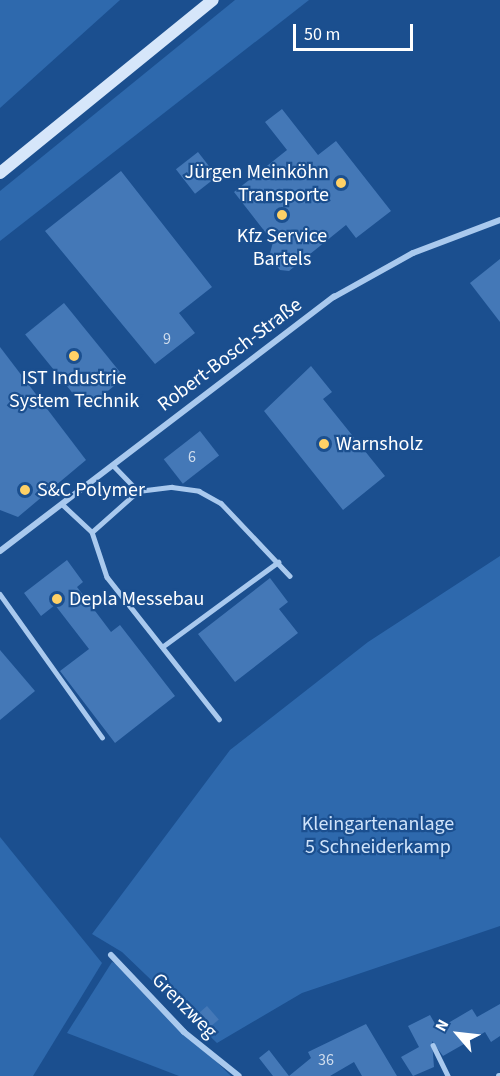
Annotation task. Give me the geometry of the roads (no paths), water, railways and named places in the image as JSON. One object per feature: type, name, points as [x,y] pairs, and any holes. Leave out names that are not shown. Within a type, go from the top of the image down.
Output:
[{"type":"main road","points":[[0,173],[213,0]]},
{"type":"street","name":"Robert-Bosch-Straße","points":[[0,551],[342,292],[413,254],[500,220]]},
{"type":"street","name":"Grenzweg","points":[[111,955],[184,1032],[239,1076]]},
{"type":"lane","points":[[113,465],[138,491]]},
{"type":"lane","points":[[92,532],[138,491],[172,487],[199,491],[221,503],[290,576]]},
{"type":"lane","points":[[62,504],[92,532],[107,577],[219,719]]},
{"type":"lane","points":[[162,647],[278,562]]},
{"type":"lane","points":[[0,594],[102,737]]},
{"type":"lane","points":[[433,1045],[448,1076]]},
{"type":"place","name":"Jürgen Meinköhn Transporte","points":[[341,183]]},
{"type":"place","name":"Kfz Service Bartels","points":[[282,215]]},
{"type":"place","name":"IST Industrie System Technik","points":[[74,356]]},
{"type":"place","name":"Warnsholz","points":[[324,444]]},
{"type":"place","name":"S&C Polymer","points":[[25,490]]},
{"type":"place","name":"Depla Messebau","points":[[57,599]]},
{"type":"park label","name":"Kleingartenanlage 5 Schneiderkamp","points":[[378,836]]}]
